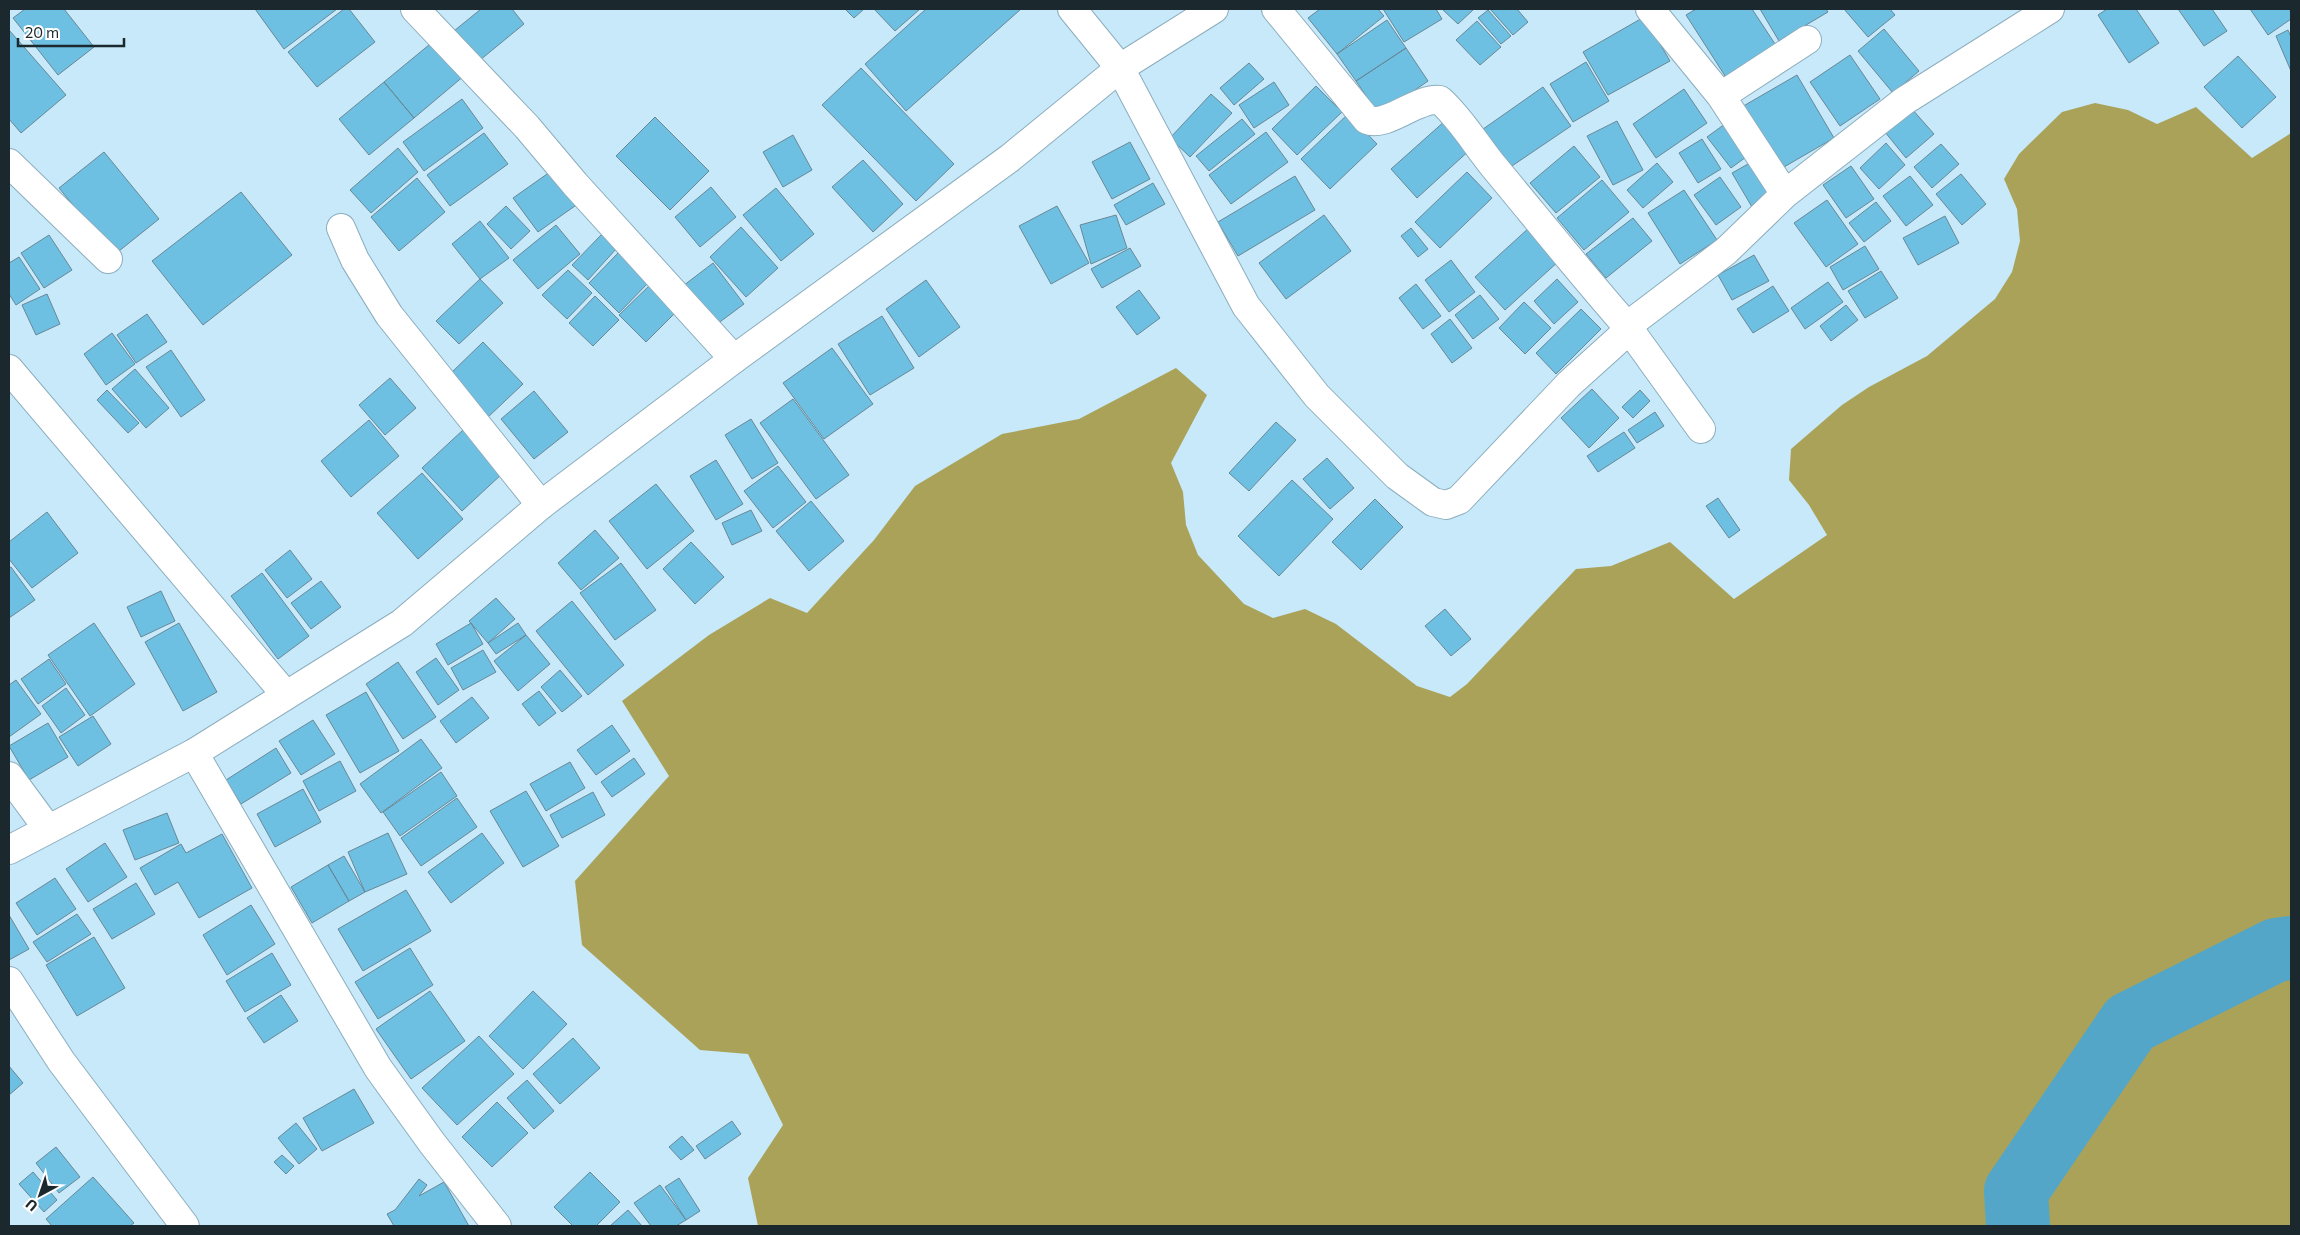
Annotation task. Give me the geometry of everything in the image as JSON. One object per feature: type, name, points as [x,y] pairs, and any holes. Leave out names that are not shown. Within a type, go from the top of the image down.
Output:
[{"type":"street","points":[[415,9],[527,127],[575,184],[734,359]]},
{"type":"street","points":[[1072,9],[1120,68],[1246,306],[1317,396],[1398,476],[1433,502],[1446,505],[1459,500],[1569,384],[1620,338],[1627,326],[1719,257],[1786,194],[1904,100],[2050,9]]},
{"type":"street","points":[[9,850],[194,753],[402,623],[542,505],[734,359],[1010,158],[1120,68],[1214,9]]},
{"type":"street","points":[[1276,9],[1366,120],[1372,122],[1427,100],[1440,100],[1465,126],[1492,164],[1585,279],[1627,326],[1701,429]]},
{"type":"street","points":[[1650,9],[1721,96],[1786,194]]},
{"type":"street","points":[[1721,96],[1807,40]]},
{"type":"street","points":[[9,163],[108,260]]},
{"type":"street","points":[[341,228],[356,260],[389,315],[542,505]]},
{"type":"street","points":[[9,369],[286,695]]},
{"type":"street","points":[[194,753],[378,1068],[432,1143],[497,1226]]},
{"type":"street","points":[[9,776],[48,829]]},
{"type":"street","points":[[9,981],[62,1061],[185,1226]]},
{"type":"shaded area","points":[[2095,103],[2128,110],[2157,124],[2196,107],[2252,158],[2291,133],[2291,1226],[758,1226],[748,1178],[783,1125],[748,1054],[700,1050],[582,945],[575,881],[669,776],[622,701],[709,635],[770,598],[807,613],[874,540],[915,486],[1002,434],[1079,419],[1176,368],[1207,395],[1171,463],[1183,492],[1186,525],[1198,555],[1244,604],[1273,618],[1305,609],[1336,624],[1417,686],[1450,697],[1467,684],[1576,569],[1611,566],[1670,542],[1734,599],[1827,535],[1809,505],[1789,480],[1791,449],[1842,405],[1869,387],[1927,356],[1995,299],[2012,272],[2020,241],[2017,209],[2004,179],[2019,154],[2062,112]]},
{"type":"building","points":[[25,9],[64,9],[94,47],[58,75],[13,18]]},
{"type":"building","points":[[255,9],[337,9],[284,49]]},
{"type":"building","points":[[344,9],[349,9],[375,42],[317,87],[288,52]]},
{"type":"building","points":[[481,9],[512,9],[524,24],[474,65],[449,35]]},
{"type":"building","points":[[845,9],[864,9],[854,18]]},
{"type":"building","points":[[874,9],[920,9],[895,31]]},
{"type":"building","points":[[926,9],[1021,9],[906,111],[865,64]]},
{"type":"building","points":[[1320,9],[1378,9],[1384,16],[1337,54],[1308,18]]},
{"type":"building","points":[[1383,9],[1436,9],[1442,19],[1404,42]]},
{"type":"building","points":[[1442,9],[1474,9],[1458,24]]},
{"type":"building","points":[[1490,9],[1517,9],[1528,22],[1513,35]]},
{"type":"building","points":[[1696,9],[1752,9],[1777,47],[1727,79],[1686,15]]},
{"type":"building","points":[[1760,9],[1826,9],[1828,12],[1779,41]]},
{"type":"building","points":[[1844,9],[1890,9],[1895,15],[1868,37]]},
{"type":"building","points":[[2107,9],[2136,9],[2159,43],[2129,63],[2098,15]]},
{"type":"building","points":[[2178,9],[2212,9],[2227,31],[2204,46]]},
{"type":"building","points":[[2250,9],[2290,9],[2291,19],[2268,35]]},
{"type":"building","points":[[1488,10],[1511,36],[1501,44],[1478,18]]},
{"type":"building","points":[[1644,17],[1670,61],[1608,95],[1583,52]]},
{"type":"building","points":[[1387,20],[1406,48],[1356,81],[1337,54]]},
{"type":"building","points":[[1477,21],[1501,47],[1480,65],[1456,40]]},
{"type":"building","points":[[1884,29],[1919,71],[1893,93],[1858,51]]},
{"type":"building","points":[[9,30],[66,95],[21,133],[9,119]]},
{"type":"building","points":[[2288,30],[2291,37],[2291,71],[2276,36]]},
{"type":"building","points":[[435,40],[465,75],[414,118],[384,82]]},
{"type":"building","points":[[1406,48],[1428,81],[1379,115],[1356,81]]},
{"type":"building","points":[[1850,55],[1880,99],[1840,126],[1810,82]]},
{"type":"building","points":[[2238,56],[2276,97],[2242,128],[2204,87]]},
{"type":"building","points":[[1586,62],[1609,101],[1573,122],[1550,84]]},
{"type":"building","points":[[1249,63],[1264,79],[1234,105],[1220,88]]},
{"type":"building","points":[[861,68],[954,164],[916,201],[822,105]]},
{"type":"building","points":[[1797,75],[1834,138],[1777,171],[1740,108]]},
{"type":"building","points":[[384,82],[414,118],[369,155],[339,119]]},
{"type":"building","points":[[1274,82],[1289,105],[1254,128],[1239,105]]},
{"type":"building","points":[[1316,86],[1342,112],[1297,155],[1272,129]]},
{"type":"building","points":[[1543,87],[1571,126],[1503,172],[1476,134]]},
{"type":"building","points":[[1684,89],[1707,123],[1656,158],[1633,124]]},
{"type":"building","points":[[1211,94],[1232,113],[1190,157],[1170,138]]},
{"type":"building","points":[[462,99],[483,128],[424,171],[403,142]]},
{"type":"building","points":[[1912,109],[1934,134],[1906,158],[1885,132]]},
{"type":"building","points":[[1348,114],[1377,144],[1330,189],[1301,159]]},
{"type":"building","points":[[655,117],[709,171],[670,210],[616,156]]},
{"type":"building","points":[[1242,119],[1255,134],[1209,171],[1196,156]]},
{"type":"building","points":[[1446,120],[1472,148],[1417,198],[1391,169]]},
{"type":"building","points":[[1617,121],[1643,170],[1613,185],[1587,136]]},
{"type":"building","points":[[1729,121],[1753,152],[1731,168],[1707,137]]},
{"type":"building","points":[[1266,132],[1288,162],[1231,204],[1209,175]]},
{"type":"building","points":[[484,133],[508,164],[450,206],[427,175]]},
{"type":"building","points":[[793,135],[812,170],[783,187],[763,152]]},
{"type":"building","points":[[1702,139],[1721,169],[1698,183],[1679,153]]},
{"type":"building","points":[[1130,142],[1150,179],[1112,199],[1092,162]]},
{"type":"building","points":[[1886,143],[1905,165],[1879,189],[1860,168]]},
{"type":"building","points":[[1941,144],[1959,164],[1932,188],[1914,167]]},
{"type":"building","points":[[1574,146],[1600,177],[1556,213],[1530,183]]},
{"type":"building","points":[[398,148],[418,172],[371,213],[350,190]]},
{"type":"building","points":[[104,152],[159,219],[114,255],[59,188]]},
{"type":"building","points":[[1757,159],[1776,192],[1752,207],[1732,173]]},
{"type":"building","points":[[863,160],[903,204],[873,232],[832,187]]},
{"type":"building","points":[[1657,163],[1673,182],[1643,208],[1627,190]]},
{"type":"building","points":[[1851,166],[1874,199],[1846,218],[1823,185]]},
{"type":"building","points":[[557,167],[582,201],[538,232],[513,198]]},
{"type":"building","points":[[1467,172],[1492,198],[1440,248],[1415,222]]},
{"type":"building","points":[[1961,174],[1986,204],[1962,225],[1936,194]]},
{"type":"building","points":[[1295,176],[1315,210],[1238,256],[1218,222]]},
{"type":"building","points":[[1910,176],[1933,205],[1906,226],[1883,196]]},
{"type":"building","points":[[1720,177],[1741,207],[1716,225],[1694,195]]},
{"type":"building","points":[[417,178],[445,212],[399,251],[371,217]]},
{"type":"building","points":[[1602,180],[1629,212],[1584,250],[1557,218]]},
{"type":"building","points":[[1153,183],[1165,204],[1126,225],[1114,205]]},
{"type":"building","points":[[711,187],[736,217],[700,247],[675,217]]},
{"type":"building","points":[[776,188],[814,234],[781,261],[743,215]]},
{"type":"building","points":[[1684,190],[1717,240],[1680,264],[1648,213]]},
{"type":"building","points":[[241,192],[292,255],[203,325],[152,261]]},
{"type":"building","points":[[1827,200],[1858,244],[1826,267],[1794,223]]},
{"type":"building","points":[[1876,202],[1891,221],[1864,242],[1849,223]]},
{"type":"building","points":[[506,206],[530,231],[511,249],[487,224]]},
{"type":"building","points":[[1057,206],[1089,263],[1051,284],[1019,226]]},
{"type":"building","points":[[1116,215],[1127,248],[1091,264],[1080,225]]},
{"type":"building","points":[[1324,215],[1351,251],[1286,299],[1259,263]]},
{"type":"building","points":[[1945,216],[1959,243],[1918,265],[1903,238]]},
{"type":"building","points":[[1633,218],[1652,241],[1606,278],[1586,254]]},
{"type":"building","points":[[480,221],[509,258],[480,279],[452,244]]},
{"type":"building","points":[[556,225],[580,254],[538,289],[513,260]]},
{"type":"building","points":[[741,227],[778,268],[746,297],[710,257]]},
{"type":"building","points":[[1530,227],[1560,260],[1505,310],[1475,277]]},
{"type":"building","points":[[1411,228],[1428,249],[1418,257],[1401,236]]},
{"type":"building","points":[[602,234],[617,248],[588,280],[572,265]]},
{"type":"building","points":[[49,235],[72,270],[44,288],[21,253]]},
{"type":"building","points":[[1865,246],[1879,269],[1843,290],[1830,267]]},
{"type":"building","points":[[1130,248],[1141,266],[1102,288],[1091,269]]},
{"type":"building","points":[[618,253],[648,283],[619,313],[589,283]]},
{"type":"building","points":[[1754,255],[1769,281],[1732,300],[1718,275]]},
{"type":"building","points":[[19,257],[40,289],[16,305],[9,294],[9,263]]},
{"type":"building","points":[[1451,260],[1475,292],[1449,312],[1425,280]]},
{"type":"building","points":[[713,263],[744,304],[709,330],[679,289]]},
{"type":"building","points":[[568,270],[592,293],[567,319],[542,295]]},
{"type":"building","points":[[1881,271],[1898,298],[1865,318],[1848,291]]},
{"type":"building","points":[[480,279],[503,303],[459,344],[436,321]]},
{"type":"building","points":[[1557,279],[1578,302],[1554,324],[1534,301]]},
{"type":"building","points":[[926,280],[960,327],[919,357],[886,309]]},
{"type":"building","points":[[1828,282],[1843,302],[1805,329],[1791,308]]},
{"type":"building","points":[[652,283],[678,310],[646,342],[619,315]]},
{"type":"building","points":[[1416,284],[1441,316],[1423,329],[1399,298]]},
{"type":"building","points":[[1773,286],[1789,311],[1753,333],[1737,309]]},
{"type":"building","points":[[1139,290],[1160,318],[1137,335],[1116,307]]},
{"type":"building","points":[[47,294],[60,324],[36,335],[22,305]]},
{"type":"building","points":[[1480,295],[1499,319],[1473,339],[1455,315]]},
{"type":"building","points":[[595,296],[619,320],[593,346],[569,323]]},
{"type":"building","points":[[1524,302],[1551,328],[1525,354],[1499,328]]},
{"type":"building","points":[[1846,305],[1858,320],[1831,341],[1820,326]]},
{"type":"building","points":[[1581,309],[1601,329],[1556,374],[1536,353]]},
{"type":"building","points":[[147,314],[167,342],[136,363],[117,335]]},
{"type":"building","points":[[882,316],[914,368],[870,395],[838,344]]},
{"type":"building","points":[[1450,319],[1472,348],[1452,363],[1431,334]]},
{"type":"building","points":[[112,333],[135,364],[106,385],[84,354]]},
{"type":"building","points":[[483,342],[523,384],[487,418],[448,376]]},
{"type":"building","points":[[832,348],[873,404],[824,439],[783,383]]},
{"type":"building","points":[[171,350],[205,400],[181,417],[146,367]]},
{"type":"building","points":[[135,369],[169,408],[146,428],[112,389]]},
{"type":"building","points":[[390,378],[416,408],[385,435],[359,405]]},
{"type":"building","points":[[1592,389],[1619,418],[1589,448],[1561,418]]},
{"type":"building","points":[[107,390],[139,423],[128,433],[97,400]]},
{"type":"building","points":[[1640,390],[1650,401],[1633,418],[1622,407]]},
{"type":"building","points":[[534,391],[568,432],[534,459],[501,419]]},
{"type":"building","points":[[793,399],[849,475],[816,499],[760,423]]},
{"type":"building","points":[[1655,412],[1664,426],[1637,443],[1628,430]]},
{"type":"building","points":[[751,419],[778,463],[752,479],[725,435]]},
{"type":"building","points":[[369,420],[399,456],[351,497],[321,461]]},
{"type":"building","points":[[1276,422],[1296,440],[1249,491],[1229,473]]},
{"type":"building","points":[[463,430],[503,473],[462,511],[422,468]]},
{"type":"building","points":[[1624,432],[1635,448],[1598,472],[1587,456]]},
{"type":"building","points":[[1327,458],[1354,488],[1330,509],[1303,479]]},
{"type":"building","points":[[716,460],[743,504],[716,520],[690,476]]},
{"type":"building","points":[[778,466],[806,502],[773,528],[744,491]]},
{"type":"building","points":[[422,473],[463,519],[418,559],[377,513]]},
{"type":"building","points":[[1292,480],[1333,519],[1279,576],[1238,536]]},
{"type":"building","points":[[656,484],[694,531],[647,569],[609,521]]},
{"type":"building","points":[[1718,498],[1740,530],[1729,538],[1706,506]]},
{"type":"building","points":[[1375,499],[1403,527],[1361,570],[1332,542]]},
{"type":"building","points":[[811,501],[844,541],[809,571],[776,531]]},
{"type":"building","points":[[751,510],[762,531],[732,545],[722,523]]},
{"type":"building","points":[[47,512],[78,553],[32,588],[9,559],[9,542]]},
{"type":"building","points":[[595,530],[619,558],[581,590],[558,563]]},
{"type":"building","points":[[691,542],[724,577],[695,604],[663,569]]},
{"type":"building","points":[[290,550],[312,579],[287,598],[265,570]]},
{"type":"building","points":[[621,563],[656,610],[615,640],[580,593]]},
{"type":"building","points":[[11,567],[35,600],[9,618],[9,568]]},
{"type":"building","points":[[262,573],[309,636],[278,659],[231,596]]},
{"type":"building","points":[[321,581],[341,607],[311,629],[291,603]]},
{"type":"building","points":[[161,591],[175,621],[141,637],[127,607]]},
{"type":"building","points":[[496,598],[515,619],[488,643],[469,621]]},
{"type":"building","points":[[572,601],[624,665],[588,695],[536,631]]},
{"type":"building","points":[[1445,609],[1471,639],[1451,656],[1425,626]]},
{"type":"building","points":[[94,623],[135,684],[90,716],[48,655]]},
{"type":"building","points":[[179,623],[217,692],[183,711],[145,642]]},
{"type":"building","points":[[471,623],[483,644],[448,665],[436,644]]},
{"type":"building","points":[[518,623],[526,635],[496,654],[488,643]]},
{"type":"building","points":[[526,635],[550,664],[518,691],[494,661]]},
{"type":"building","points":[[483,650],[496,672],[463,690],[451,668]]},
{"type":"building","points":[[436,658],[459,690],[438,705],[416,672]]},
{"type":"building","points":[[49,659],[66,684],[38,704],[21,679]]},
{"type":"building","points":[[398,662],[436,717],[403,739],[366,684]]},
{"type":"building","points":[[560,670],[582,696],[562,712],[541,687]]},
{"type":"building","points":[[16,680],[41,714],[9,737],[9,685]]},
{"type":"building","points":[[66,688],[85,715],[61,733],[42,706]]},
{"type":"building","points":[[539,691],[556,713],[539,726],[522,704]]},
{"type":"building","points":[[366,692],[399,751],[360,773],[326,715]]},
{"type":"building","points":[[472,697],[489,718],[456,743],[440,721]]},
{"type":"building","points":[[93,716],[111,744],[78,766],[59,737]]},
{"type":"building","points":[[313,720],[335,754],[301,775],[279,741]]},
{"type":"building","points":[[48,723],[68,757],[29,780],[9,746]]},
{"type":"building","points":[[612,725],[630,751],[596,775],[577,750]]},
{"type":"building","points":[[421,739],[442,768],[381,813],[360,784]]},
{"type":"building","points":[[276,748],[291,773],[241,804],[226,780]]},
{"type":"building","points":[[634,758],[645,774],[612,797],[601,782]]},
{"type":"building","points":[[340,761],[356,791],[319,811],[303,781]]},
{"type":"building","points":[[570,762],[585,788],[546,811],[530,784]]},
{"type":"building","points":[[441,772],[457,796],[400,836],[383,812]]},
{"type":"building","points":[[303,789],[321,822],[275,847],[257,814]]},
{"type":"building","points":[[526,791],[559,846],[523,867],[490,811]]},
{"type":"building","points":[[593,792],[605,815],[562,838],[550,815]]},
{"type":"building","points":[[457,798],[477,827],[421,866],[401,838]]},
{"type":"building","points":[[167,813],[179,843],[135,860],[123,830]]},
{"type":"building","points":[[388,833],[407,874],[365,892],[348,852]]},
{"type":"building","points":[[482,833],[504,863],[451,903],[428,872]]},
{"type":"building","points":[[222,834],[252,888],[199,918],[178,882],[155,895],[140,868],[181,844],[186,853]]},
{"type":"building","points":[[105,843],[127,877],[88,902],[66,869]]},
{"type":"building","points":[[344,856],[365,892],[349,901],[328,865]]},
{"type":"building","points":[[328,865],[349,901],[312,923],[291,887]]},
{"type":"building","points":[[55,878],[76,909],[37,935],[16,903]]},
{"type":"building","points":[[136,883],[155,914],[112,939],[93,909]]},
{"type":"building","points":[[406,890],[431,931],[363,971],[338,929]]},
{"type":"building","points":[[251,905],[275,944],[227,975],[203,935]]},
{"type":"building","points":[[77,914],[91,934],[47,962],[33,942]]},
{"type":"building","points":[[9,915],[29,949],[9,960]]},
{"type":"building","points":[[94,937],[125,988],[77,1016],[46,965]]},
{"type":"building","points":[[410,948],[433,985],[378,1019],[355,982]]},
{"type":"building","points":[[272,953],[291,985],[245,1012],[226,981]]},
{"type":"building","points":[[430,991],[465,1041],[411,1079],[376,1029]]},
{"type":"building","points":[[533,991],[567,1024],[523,1069],[489,1036]]},
{"type":"building","points":[[281,995],[298,1021],[264,1043],[247,1018]]},
{"type":"building","points":[[479,1036],[514,1074],[457,1125],[422,1088]]},
{"type":"building","points":[[573,1038],[600,1068],[560,1104],[533,1074]]},
{"type":"building","points":[[9,1066],[23,1083],[9,1095]]},
{"type":"building","points":[[527,1080],[554,1111],[534,1129],[507,1098]]},
{"type":"building","points":[[354,1089],[374,1123],[322,1151],[303,1118]]},
{"type":"building","points":[[497,1102],[528,1133],[492,1167],[462,1137]]},
{"type":"building","points":[[732,1121],[741,1134],[705,1159],[696,1146]]},
{"type":"building","points":[[296,1123],[317,1149],[299,1164],[278,1138]]},
{"type":"building","points":[[682,1136],[694,1150],[681,1160],[669,1147]]},
{"type":"building","points":[[56,1147],[80,1177],[59,1193],[36,1163]]},
{"type":"building","points":[[282,1155],[294,1166],[286,1174],[274,1162]]},
{"type":"building","points":[[33,1172],[57,1200],[44,1212],[19,1184]]},
{"type":"building","points":[[590,1172],[620,1202],[596,1226],[573,1226],[554,1207]]},
{"type":"building","points":[[93,1177],[134,1223],[130,1226],[52,1226],[46,1219]]},
{"type":"building","points":[[679,1178],[700,1211],[686,1220],[665,1187]]},
{"type":"building","points":[[419,1179],[427,1185],[419,1196],[444,1182],[469,1226],[394,1226],[387,1214],[395,1210]]},
{"type":"building","points":[[660,1185],[686,1220],[676,1226],[651,1226],[634,1203]]},
{"type":"building","points":[[628,1210],[642,1226],[610,1226]]},
{"type":"waterway","points":[[2018,1226],[2016,1191],[2130,1023],[2276,950],[2291,948]]}]
